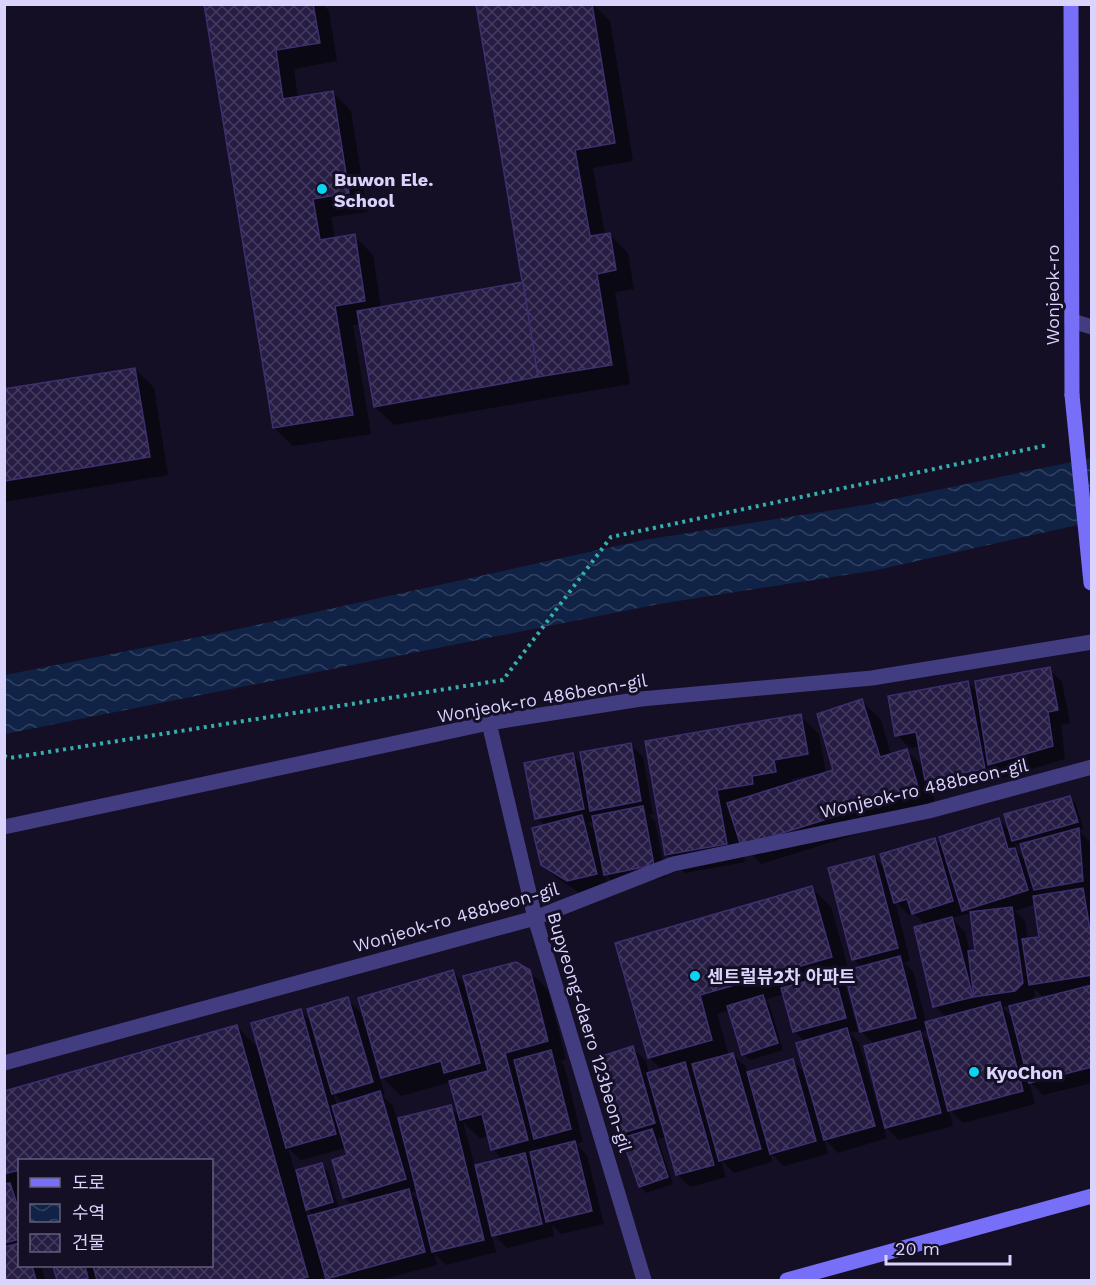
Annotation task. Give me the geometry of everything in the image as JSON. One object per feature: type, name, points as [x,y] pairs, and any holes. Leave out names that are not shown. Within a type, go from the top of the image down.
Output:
[{"type":"main road","name":"Wonjeok-ro","points":[[1071,4],[1072,395],[1091,583]]},
{"type":"main road","points":[[787,1281],[1092,1196]]},
{"type":"lane","points":[[1072,321],[1092,327]]},
{"type":"lane","name":"Wonjeok-ro 486beon-gil","points":[[4,827],[489,723],[641,699],[872,678],[1092,642]]},
{"type":"lane","name":"Bupyeong-daero 123beon-gil","points":[[489,723],[535,918],[644,1281]]},
{"type":"lane","name":"Wonjeok-ro 488beon-gil","points":[[4,1063],[535,918],[673,864],[929,811],[1092,767]]},
{"type":"path","points":[[4,756],[9,758],[503,680],[611,537],[1056,443]]},
{"type":"water","points":[[1091,458],[1091,522],[877,570],[659,604],[5,734],[5,675],[229,631],[644,540],[865,505]]},
{"type":"building","points":[[204,4],[313,4],[320,43],[276,50],[283,99],[333,91],[349,193],[313,199],[320,240],[355,234],[365,301],[335,306],[353,415],[273,428]]},
{"type":"building","points":[[476,4],[550,4],[550,7],[592,4],[615,143],[575,150],[590,236],[610,233],[616,270],[597,274],[612,365],[538,377]]},
{"type":"building","points":[[523,282],[538,377],[374,407],[357,311]]},
{"type":"building","points":[[135,368],[150,457],[4,481],[4,389]]},
{"type":"building","points":[[1050,667],[1058,710],[1048,712],[1053,746],[988,765],[975,681]]},
{"type":"building","points":[[968,681],[985,769],[925,780],[916,732],[895,736],[888,696]]},
{"type":"building","points":[[862,699],[880,757],[907,749],[919,790],[741,846],[727,803],[833,770],[817,714]]},
{"type":"building","points":[[801,714],[808,754],[774,760],[776,772],[752,776],[753,784],[717,790],[727,844],[665,855],[645,741]]},
{"type":"building","points":[[631,743],[641,801],[590,811],[580,752]]},
{"type":"building","points":[[573,753],[584,809],[535,819],[524,763]]},
{"type":"building","points":[[1070,796],[1078,822],[1012,841],[1004,814]]},
{"type":"building","points":[[643,806],[654,865],[604,875],[592,816]]},
{"type":"building","points":[[582,815],[597,874],[567,881],[541,865],[532,828]]},
{"type":"building","points":[[999,818],[1008,849],[1015,848],[1028,890],[962,911],[939,837]]},
{"type":"building","points":[[1079,828],[1083,881],[1034,890],[1020,844]]},
{"type":"building","points":[[935,838],[953,901],[912,914],[907,899],[894,903],[880,854]]},
{"type":"building","points":[[874,856],[898,948],[852,960],[828,868]]},
{"type":"building","name":"센트럴뷰2차 아파트","points":[[812,886],[832,957],[700,995],[712,1040],[648,1058],[615,943]]},
{"type":"building","points":[[1083,888],[1092,942],[1092,975],[1029,985],[1022,939],[1039,937],[1033,896]]},
{"type":"building","points":[[1012,907],[1023,983],[1015,991],[974,997],[968,951],[975,950],[970,912]]},
{"type":"building","points":[[952,917],[973,997],[933,1007],[914,927]]},
{"type":"building","points":[[900,956],[916,1018],[860,1032],[844,971]]},
{"type":"building","points":[[516,962],[530,970],[548,1041],[505,1053],[528,1140],[491,1150],[482,1114],[460,1120],[449,1081],[488,1071],[463,976]]},
{"type":"building","points":[[453,970],[480,1063],[444,1073],[441,1061],[381,1078],[358,998]]},
{"type":"building","points":[[834,974],[846,1018],[793,1032],[781,988]]},
{"type":"building","points":[[1092,985],[1092,1067],[1029,1083],[1009,1006]]},
{"type":"building","points":[[763,995],[778,1043],[742,1055],[727,1006]]},
{"type":"building","points":[[348,997],[373,1082],[332,1094],[307,1009]]},
{"type":"building","points":[[1000,1002],[1023,1091],[948,1111],[925,1022]]},
{"type":"building","points":[[301,1009],[336,1134],[286,1148],[251,1023]]},
{"type":"building","points":[[237,1025],[308,1277],[296,1280],[97,1280],[93,1267],[213,1267],[213,1159],[18,1159],[18,1170],[4,1174],[4,1091]]},
{"type":"building","points":[[847,1028],[875,1126],[824,1140],[796,1043]]},
{"type":"building","points":[[920,1031],[941,1113],[885,1128],[864,1046]]},
{"type":"building","points":[[633,1046],[655,1123],[622,1133],[599,1057]]},
{"type":"building","points":[[551,1050],[571,1129],[534,1139],[514,1060]]},
{"type":"building","points":[[733,1053],[761,1149],[719,1161],[692,1064]]},
{"type":"building","points":[[793,1059],[816,1141],[770,1154],[747,1072]]},
{"type":"building","points":[[685,1062],[714,1165],[676,1175],[647,1073]]},
{"type":"building","points":[[380,1091],[406,1179],[343,1198],[332,1160],[347,1155],[332,1106]]},
{"type":"building","points":[[451,1105],[484,1240],[432,1252],[398,1118]]},
{"type":"building","points":[[652,1129],[668,1177],[639,1187],[622,1138]]},
{"type":"building","points":[[575,1141],[592,1211],[546,1222],[530,1152]]},
{"type":"building","points":[[525,1153],[542,1224],[492,1236],[475,1165]]},
{"type":"building","points":[[322,1163],[333,1202],[306,1210],[296,1170]]},
{"type":"building","points":[[10,1183],[18,1208],[18,1240],[4,1243],[4,1184]]},
{"type":"building","points":[[409,1189],[425,1252],[326,1279],[308,1216]]},
{"type":"building","points":[[18,1244],[18,1267],[32,1267],[36,1280],[4,1280],[4,1247]]},
{"type":"building","points":[[53,1267],[85,1267],[88,1278],[57,1280]]},
{"type":"place","name":"Buwon Ele. School","points":[[322,189]]},
{"type":"place","name":"센트럴뷰2차 아파트","points":[[695,976]]},
{"type":"place","name":"KyoChon","points":[[974,1072]]}]
